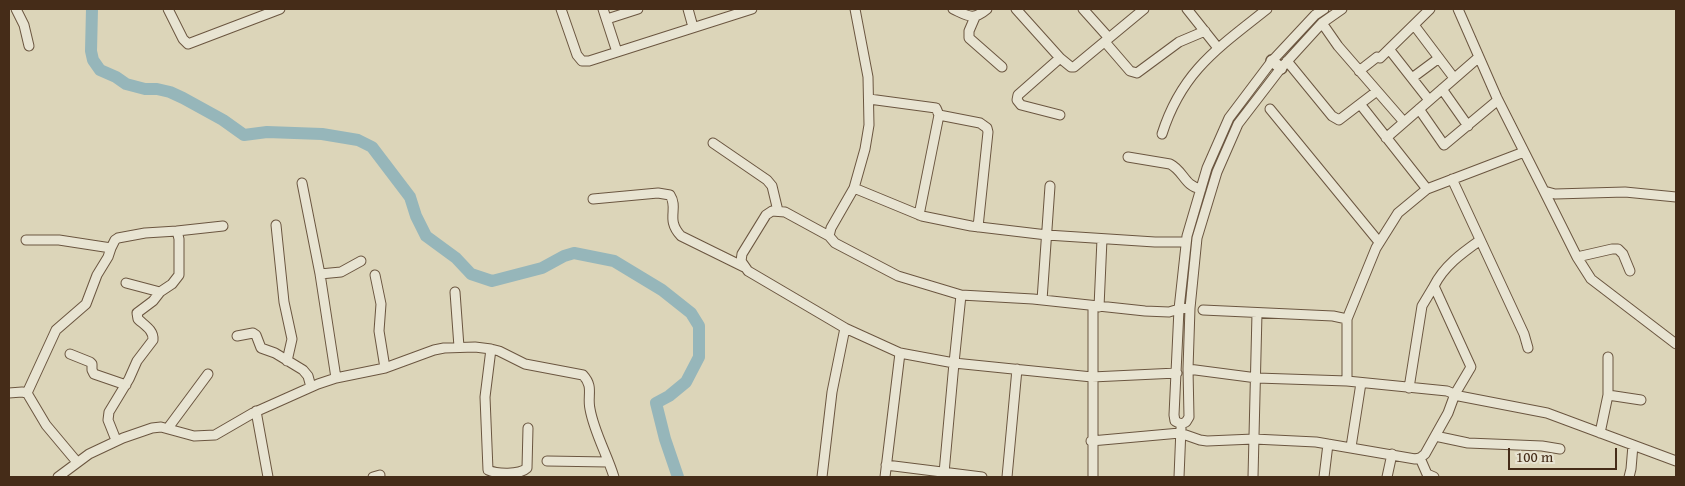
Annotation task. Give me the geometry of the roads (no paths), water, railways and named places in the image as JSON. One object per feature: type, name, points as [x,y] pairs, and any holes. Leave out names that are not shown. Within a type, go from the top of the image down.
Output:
[{"type":"street","points":[[16,9],[24,25],[29,46]]},
{"type":"street","points":[[168,9],[183,39],[188,44],[280,9]]},
{"type":"street","points":[[561,9],[577,55],[582,61],[589,61],[617,52],[737,11],[752,9]]},
{"type":"street","points":[[603,9],[617,52]]},
{"type":"street","points":[[606,19],[638,9]]},
{"type":"street","points":[[688,9],[693,27]]},
{"type":"street","points":[[829,236],[831,228],[854,188],[865,149],[869,125],[866,60],[855,9]]},
{"type":"street","points":[[953,9],[975,17]]},
{"type":"street","points":[[987,9],[975,17],[968,31],[970,38],[1002,67]]},
{"type":"street","points":[[1016,9],[1060,58],[1068,66],[1074,67],[1144,9]]},
{"type":"street","points":[[1083,9],[1130,71],[1137,74],[1179,42],[1205,30]]},
{"type":"street","points":[[1187,9],[1218,48]]},
{"type":"street","points":[[1162,134],[1179,93],[1203,61],[1267,9]]},
{"type":"street","points":[[1179,477],[1181,428],[1189,418],[1190,308],[1197,238],[1217,172],[1238,124],[1315,15],[1324,9]]},
{"type":"street","points":[[1342,9],[1322,23],[1280,63],[1229,118],[1207,168],[1186,242],[1179,309],[1174,415],[1176,421],[1181,428],[1200,440],[1254,439],[1328,444],[1414,459],[1420,458],[1425,454],[1448,413],[1455,394],[1471,367],[1434,286]]},
{"type":"street","points":[[1359,71],[1388,50],[1428,9]]},
{"type":"street","points":[[1458,9],[1498,100],[1577,257],[1592,279],[1676,344]]},
{"type":"street","points":[[1322,23],[1338,46],[1404,122]]},
{"type":"street","points":[[1414,25],[1454,78]]},
{"type":"street","points":[[1388,50],[1429,100]]},
{"type":"street","points":[[1386,138],[1479,57]]},
{"type":"street","points":[[1060,58],[1018,95],[1016,100],[1021,104],[1060,115]]},
{"type":"street","points":[[1412,78],[1439,58]]},
{"type":"street","points":[[1280,63],[1332,116],[1339,120],[1376,91]]},
{"type":"street","points":[[1442,89],[1468,126]]},
{"type":"street","points":[[869,99],[936,108],[940,115],[919,215]]},
{"type":"street","points":[[1419,109],[1444,145],[1498,100]]},
{"type":"street","points":[[1360,104],[1426,189]]},
{"type":"street","points":[[1270,109],[1379,242]]},
{"type":"street","points":[[940,115],[980,123],[988,132],[978,227]]},
{"type":"street","points":[[714,142],[767,180],[772,186],[778,211]]},
{"type":"street","points":[[1347,381],[1348,319],[1379,242],[1398,213],[1426,189],[1524,152]]},
{"type":"street","points":[[1128,157],[1170,164],[1179,171],[1193,188],[1201,189]]},
{"type":"street","points":[[1452,179],[1524,334],[1528,348]]},
{"type":"street","points":[[302,183],[320,274],[336,378]]},
{"type":"street","points":[[1042,300],[1050,186]]},
{"type":"street","points":[[854,188],[919,215],[978,227],[1047,235],[1155,242],[1186,242]]},
{"type":"street","points":[[1544,191],[1555,194],[1625,192],[1676,197]]},
{"type":"street","points":[[593,198],[658,193],[670,195],[674,204],[672,222],[676,231],[681,236],[744,267],[845,328],[900,353],[954,363],[1092,377],[1177,373]]},
{"type":"street","points":[[744,267],[741,261],[742,254],[766,215],[772,211],[778,211],[785,212],[829,236],[835,243],[898,276],[961,296],[1042,300],[1096,307],[1169,312],[1190,308]]},
{"type":"street","points":[[27,393],[56,330],[86,304],[97,275],[108,257],[110,248],[115,240],[145,233],[223,226]]},
{"type":"street","points":[[276,226],[284,302],[292,339],[287,361]]},
{"type":"street","points":[[116,440],[107,416],[126,385],[137,361],[153,340],[152,332],[138,320],[137,314],[153,301],[160,292],[172,284],[179,275],[179,239],[177,231]]},
{"type":"street","points":[[1092,477],[1092,377],[1102,238]]},
{"type":"street","points":[[26,240],[70,241],[110,248]]},
{"type":"street","points":[[1409,388],[1422,306],[1437,279],[1457,257],[1480,241]]},
{"type":"street","points":[[1577,257],[1618,249],[1623,254],[1630,271]]},
{"type":"street","points":[[320,274],[341,272],[362,262]]},
{"type":"street","points":[[375,275],[381,304],[379,331],[385,368]]},
{"type":"street","points":[[126,283],[160,292]]},
{"type":"street","points":[[455,292],[459,347]]},
{"type":"street","points":[[944,473],[961,296]]},
{"type":"street","points":[[1203,310],[1257,314],[1333,316],[1348,319]]},
{"type":"street","points":[[1253,477],[1257,378],[1257,314]]},
{"type":"street","points":[[822,477],[832,392],[845,328]]},
{"type":"street","points":[[237,336],[253,333],[256,335],[261,348],[306,373],[311,387]]},
{"type":"street","points":[[58,477],[102,446],[152,428],[161,426],[194,436],[215,435],[256,411],[311,387],[336,378],[385,368],[434,350],[459,347],[491,349],[526,364],[583,375],[588,381],[590,388],[590,409],[593,421],[614,477]]},
{"type":"street","points":[[491,349],[485,389],[487,467],[490,472],[497,475],[521,472],[527,468],[528,428]]},
{"type":"street","points":[[885,477],[900,353]]},
{"type":"street","points":[[70,354],[90,362],[94,374],[126,385]]},
{"type":"street","points":[[1600,433],[1608,395],[1608,357]]},
{"type":"street","points":[[1007,477],[1017,369]]},
{"type":"street","points":[[1188,369],[1257,378],[1347,381],[1447,391],[1547,413],[1676,461]]},
{"type":"street","points":[[168,428],[208,374]]},
{"type":"street","points":[[1351,447],[1361,383]]},
{"type":"street","points":[[9,393],[27,393]]},
{"type":"street","points":[[27,393],[46,425],[77,462]]},
{"type":"street","points":[[1608,395],[1641,400]]},
{"type":"street","points":[[256,411],[268,477]]},
{"type":"street","points":[[1091,441],[1181,428]]},
{"type":"street","points":[[1435,436],[1468,443],[1542,446],[1560,449]]},
{"type":"street","points":[[1324,477],[1328,444]]},
{"type":"street","points":[[1629,477],[1632,445]]},
{"type":"street","points":[[1387,477],[1392,454]]},
{"type":"street","points":[[1420,458],[1427,474],[1434,477]]},
{"type":"street","points":[[547,461],[608,462]]},
{"type":"street","points":[[886,465],[982,477]]},
{"type":"waterway","points":[[92,9],[91,51],[93,60],[100,70],[126,84],[145,89],[170,92],[223,120],[244,135],[267,132],[322,134],[358,140],[372,147],[410,197],[416,216],[426,236],[456,258],[471,274],[492,281],[542,268],[564,256],[574,253],[614,261],[662,290],[691,313],[699,326],[699,357],[686,382],[669,396],[656,403],[665,439],[678,477]]}]
